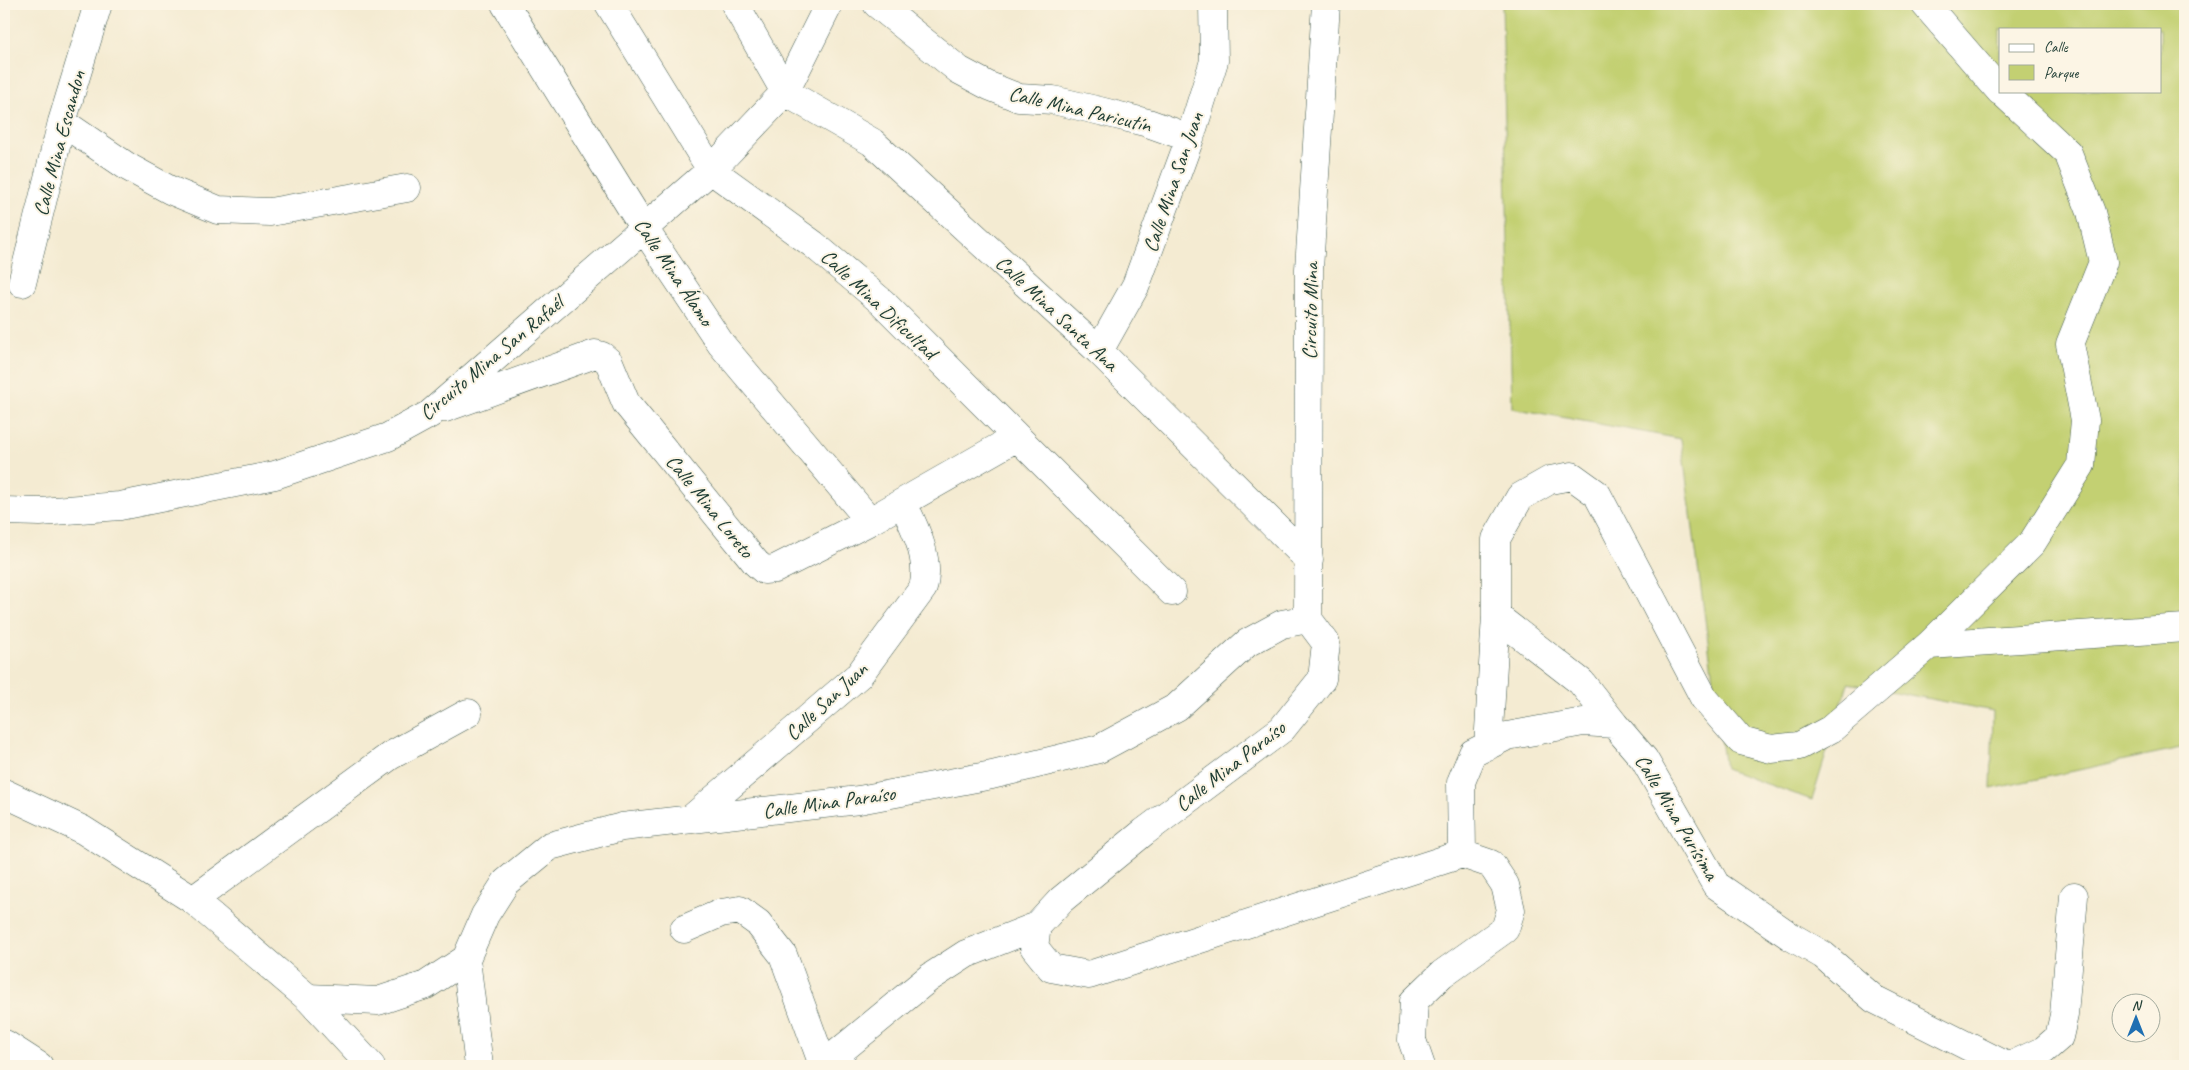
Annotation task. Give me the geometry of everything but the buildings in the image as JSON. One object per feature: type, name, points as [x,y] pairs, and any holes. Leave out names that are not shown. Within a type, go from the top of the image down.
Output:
[{"type":"street","name":"Calle Mina Escandon","points":[[22,283],[62,122],[98,4]]},
{"type":"street","name":"Calle Mina Álamo","points":[[505,4],[643,227],[721,344],[870,521]]},
{"type":"street","name":"Calle Mina Dificultad","points":[[609,4],[711,170],[813,244],[882,302],[1172,592]]},
{"type":"street","points":[[735,4],[785,92]]},
{"type":"street","name":"Circuito Mina San Rafaél","points":[[4,511],[40,512],[120,506],[275,474],[388,438],[430,414],[643,227],[711,170],[785,92],[829,4]]},
{"type":"street","name":"Calle Mina Paricutín","points":[[877,4],[959,70],[989,86],[1019,98],[1053,100],[1096,110],[1148,123],[1190,138]]},
{"type":"street","name":"Calle Mina San Juan","points":[[1099,351],[1136,285],[1190,138],[1214,61],[1213,4]]},
{"type":"street","name":"Circuito Mina","points":[[1308,618],[1310,269],[1326,4]]},
{"type":"street","points":[[1925,4],[1999,90]]},
{"type":"street","name":"Calle Mina Santa Ana","points":[[785,92],[872,142],[1099,351],[1309,560]]},
{"type":"street","points":[[1488,746],[1496,616],[1496,539],[1520,496],[1550,480],[1572,476],[1597,494],[1704,698],[1741,741],[1770,749],[1800,746],[1831,729],[1930,645],[2032,543],[2081,465],[2085,420],[2070,344],[2103,262],[2091,212],[2068,154],[2001,92]]},
{"type":"street","points":[[62,122],[128,167],[170,190],[218,210],[270,212],[407,188]]},
{"type":"street","name":"Calle Mina Loreto","points":[[430,414],[596,354],[602,356],[609,362],[626,403],[756,563],[764,570],[775,569],[903,504],[1017,438]]},
{"type":"street","name":"Calle San Juan","points":[[691,819],[859,675],[923,588],[926,577],[918,534],[903,504]]},
{"type":"street","name":"Calle Mina Purísima","points":[[1496,616],[1582,682],[1614,724],[1644,758],[1716,885],[1790,936],[1823,955],[1874,999],[2009,1066]]},
{"type":"street","name":"Calle Mina Paraíso","points":[[466,959],[485,915],[506,882],[550,846],[622,827],[859,800],[992,775],[1099,749],[1177,707],[1247,643],[1282,624],[1308,618],[1326,643],[1322,679],[1282,729],[1137,838],[1061,900],[1037,926]]},
{"type":"street","points":[[1930,645],[2185,628]]},
{"type":"street","points":[[193,900],[390,756],[468,713]]},
{"type":"street","points":[[1462,854],[1461,782],[1473,753],[1507,736],[1583,722],[1614,724]]},
{"type":"street","points":[[4,793],[83,830],[193,900],[308,998],[371,1066]]},
{"type":"street","points":[[684,929],[720,913],[740,910],[758,923],[783,955],[822,1066],[929,978],[966,954],[1037,926],[1034,947],[1051,968],[1089,975],[1462,854],[1491,864],[1505,885],[1511,910],[1505,929],[1442,974],[1414,1001],[1412,1040],[1421,1066]]},
{"type":"street","points":[[2009,1066],[2044,1050],[2059,1037],[2064,1015],[2074,896]]},
{"type":"street","points":[[308,998],[378,1001],[426,985],[466,959],[479,1066]]},
{"type":"street","points":[[6,1044],[39,1066]]},
{"type":"green space","points":[[1502,4],[2185,4],[2185,747],[1991,789],[1993,711],[1848,683],[1812,800],[1725,769],[1681,439],[1512,408]]}]
